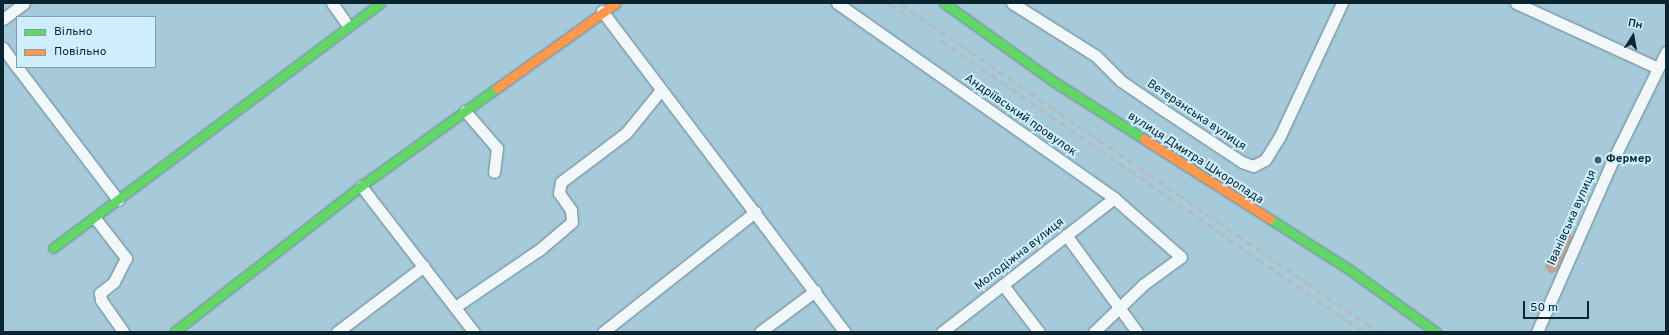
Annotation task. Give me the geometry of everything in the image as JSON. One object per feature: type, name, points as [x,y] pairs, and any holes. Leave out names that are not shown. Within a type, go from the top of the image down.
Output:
[{"type":"street","points":[[3,19],[24,3]]},
{"type":"street","points":[[332,3],[348,26]]},
{"type":"street","points":[[53,248],[95,218],[348,26],[381,3]]},
{"type":"street","points":[[174,332],[361,186],[602,11],[616,3]]},
{"type":"street","name":"Андріївський провулок","points":[[837,3],[1114,198],[1181,257],[1144,284],[1120,310]]},
{"type":"street","name":"вулиця Дмитра Шкоропада","points":[[944,3],[1053,81],[1350,270],[1436,332]]},
{"type":"street","name":"Ветеранська вулиця","points":[[1012,3],[1096,56],[1121,80],[1162,109],[1242,162],[1253,166],[1265,160],[1279,138],[1342,3]]},
{"type":"street","points":[[1516,3],[1658,68]]},
{"type":"street","points":[[602,11],[845,332]]},
{"type":"street","points":[[3,48],[16,66]]},
{"type":"street","name":"Іванівська вулиця","points":[[1537,332],[1611,164],[1666,52]]},
{"type":"street","points":[[18,68],[118,200]]},
{"type":"street","points":[[455,307],[539,250],[572,222],[571,210],[559,193],[561,182],[626,133],[661,90]]},
{"type":"street","points":[[465,111],[497,148],[494,172]]},
{"type":"street","points":[[361,186],[474,332]]},
{"type":"street","name":"Молодіжна вулиця","points":[[942,332],[1114,198]]},
{"type":"street","points":[[603,332],[755,212]]},
{"type":"street","points":[[95,218],[126,258],[114,282],[100,293],[101,300],[123,332]]},
{"type":"street","points":[[1066,235],[1137,332]]},
{"type":"street","points":[[337,332],[352,328],[424,266]]},
{"type":"street","points":[[1003,285],[1038,332]]},
{"type":"street","points":[[760,332],[815,292]]},
{"type":"street","points":[[1094,332],[1120,310]]},
{"type":"shaded area","points":[[1565,231],[1571,233],[1572,238],[1558,270],[1551,274],[1545,268],[1546,262],[1560,233]]},
{"type":"railway","points":[[889,3],[904,13]]},
{"type":"railway","points":[[900,3],[1378,332]]},
{"type":"railway","points":[[941,40],[1364,332]]},
{"type":"traffic: fast","points":[[53,248],[381,3]]},
{"type":"traffic: fast","points":[[944,3],[1053,81],[1144,139]]},
{"type":"traffic: fast","points":[[174,332],[361,186],[497,88]]},
{"type":"traffic: fast","points":[[1270,219],[1350,270],[1436,332]]},
{"type":"traffic: slow","points":[[497,88],[616,3]]},
{"type":"traffic: slow","points":[[1144,139],[1270,219]]},
{"type":"place","name":"Фермер","points":[[1598,160]]}]
